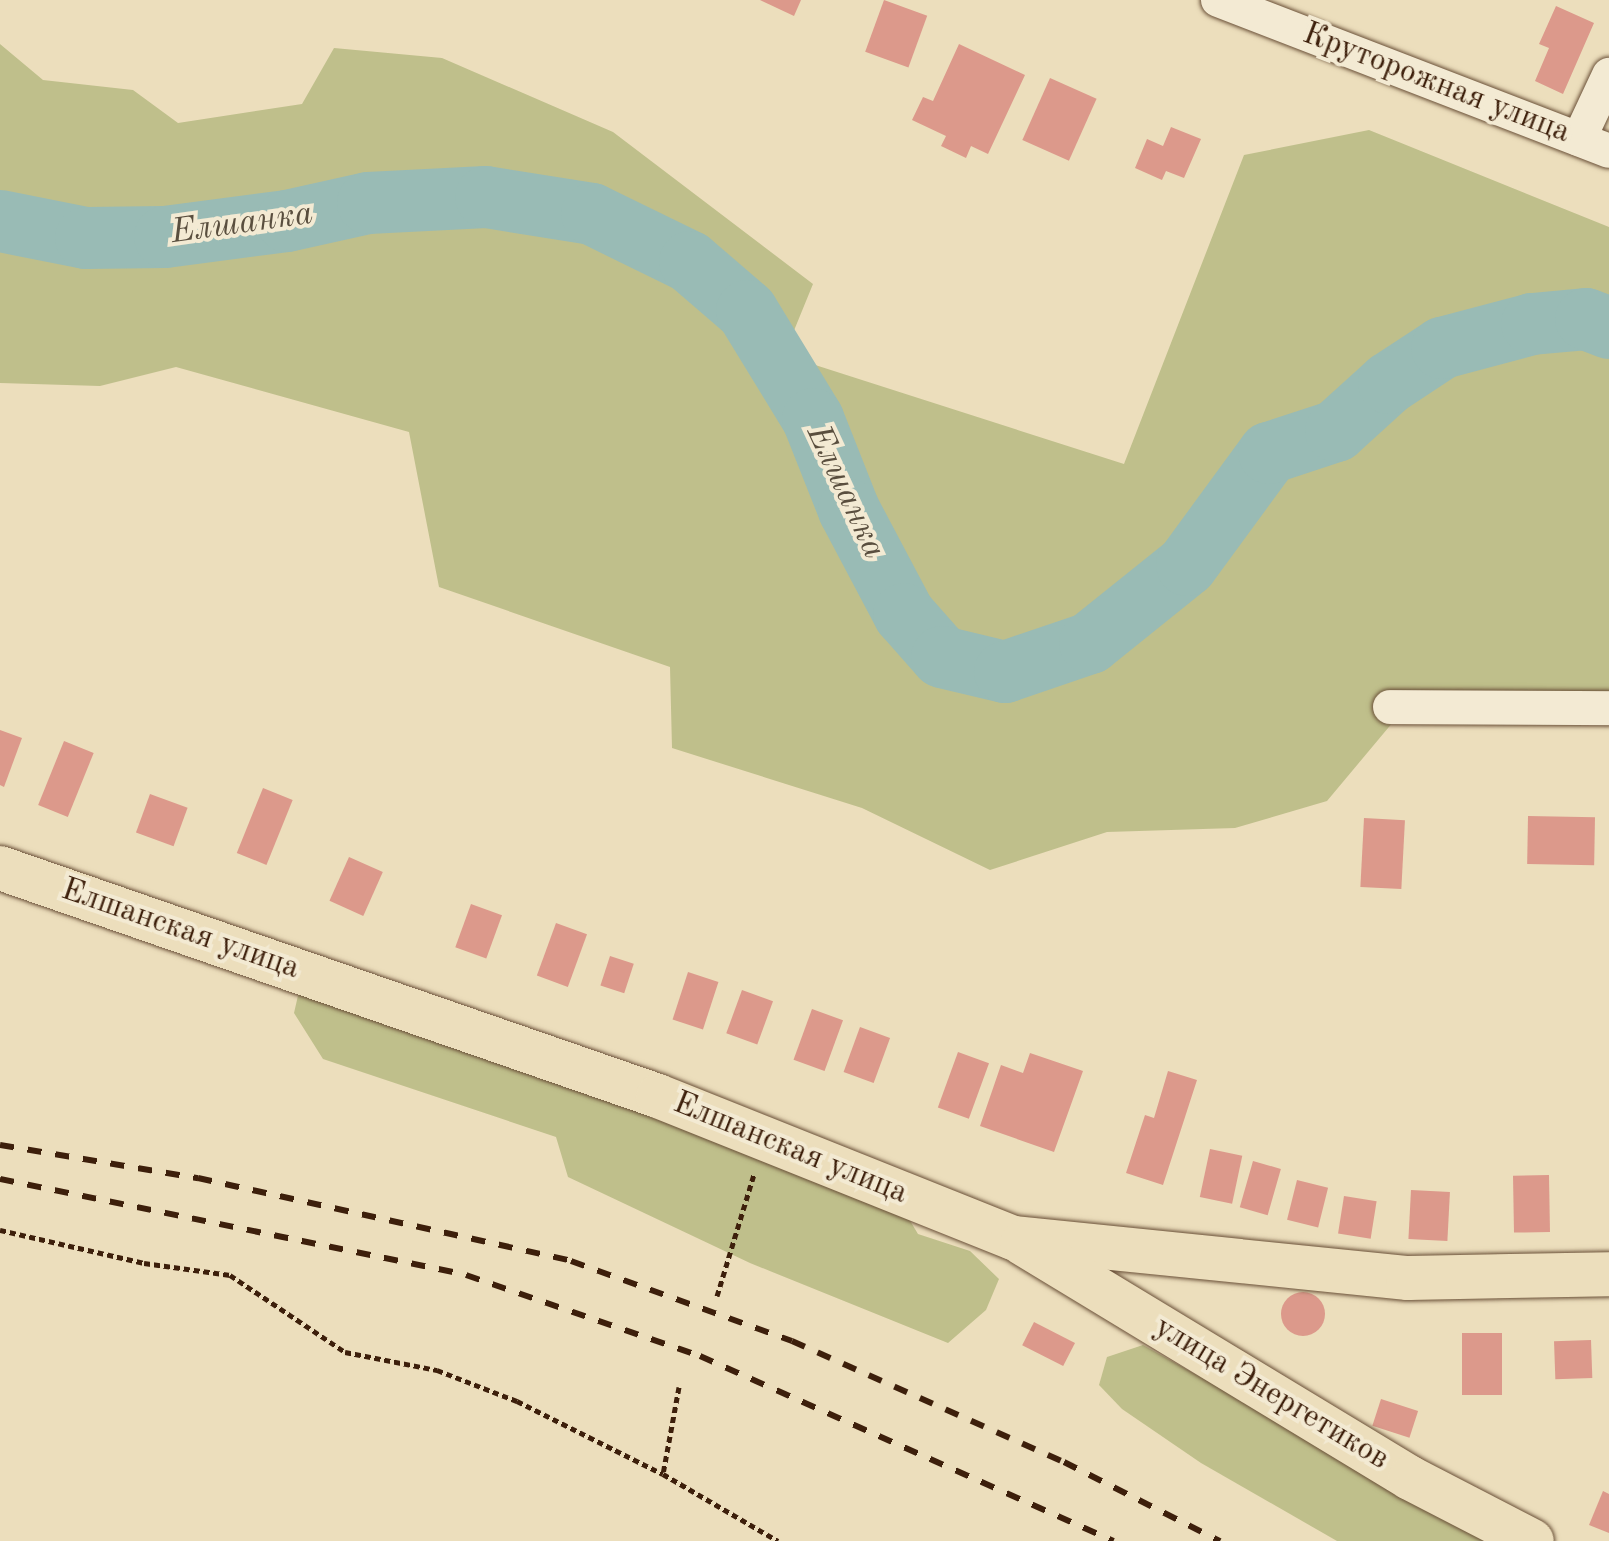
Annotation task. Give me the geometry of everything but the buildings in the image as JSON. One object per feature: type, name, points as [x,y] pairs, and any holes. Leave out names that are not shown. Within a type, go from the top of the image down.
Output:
[{"type":"main road","name":"Елшанская улица","points":[[0,868],[658,1096],[1013,1238],[1408,1278],[1609,1274]]},
{"type":"main road","name":"улица Энергетиков","points":[[1013,1238],[1410,1478],[1532,1541]]},
{"type":"street","name":"Круторожная улица","points":[[1218,0],[1594,145]]},
{"type":"street","points":[[1594,145],[1609,75]]},
{"type":"street","points":[[1390,707],[1609,708]]},
{"type":"path","points":[[717,1296],[764,1139]]},
{"type":"path","points":[[0,1230],[144,1263],[230,1275],[345,1352],[464,1380],[517,1401],[663,1474],[778,1541]]},
{"type":"path","points":[[663,1474],[679,1387]]},
{"type":"green space","points":[[0,44],[43,80],[133,90],[178,123],[302,104],[334,48],[442,58],[613,132],[813,284],[784,355],[1124,464],[1244,155],[1369,130],[1609,227],[1609,709],[1414,697],[1327,801],[1235,828],[1107,832],[990,870],[862,808],[672,748],[670,667],[439,587],[409,432],[176,367],[100,386],[0,383]]},
{"type":"green space","points":[[300,987],[626,1097],[909,1219],[918,1234],[970,1251],[999,1279],[986,1310],[948,1343],[750,1263],[568,1177],[556,1137],[323,1059],[294,1013]]},
{"type":"green space","points":[[1143,1345],[1492,1541],[1337,1541],[1201,1463],[1122,1409],[1099,1385],[1107,1357]]},
{"type":"waterway","name":"Елшанка","points":[[0,221],[86,238],[165,237],[287,221],[368,203],[486,197],[592,214],[690,262],[747,311],[813,419],[849,510],[904,614],[942,657],[1005,672],[1090,643],[1187,565],[1269,453],[1336,431],[1389,383],[1442,348],[1532,324],[1586,319],[1609,328]]},
{"type":"railway","points":[[0,1145],[198,1178],[571,1261],[792,1341],[1064,1462],[1220,1541]]},
{"type":"railway","points":[[0,1179],[466,1275],[700,1356],[1114,1541]]}]
